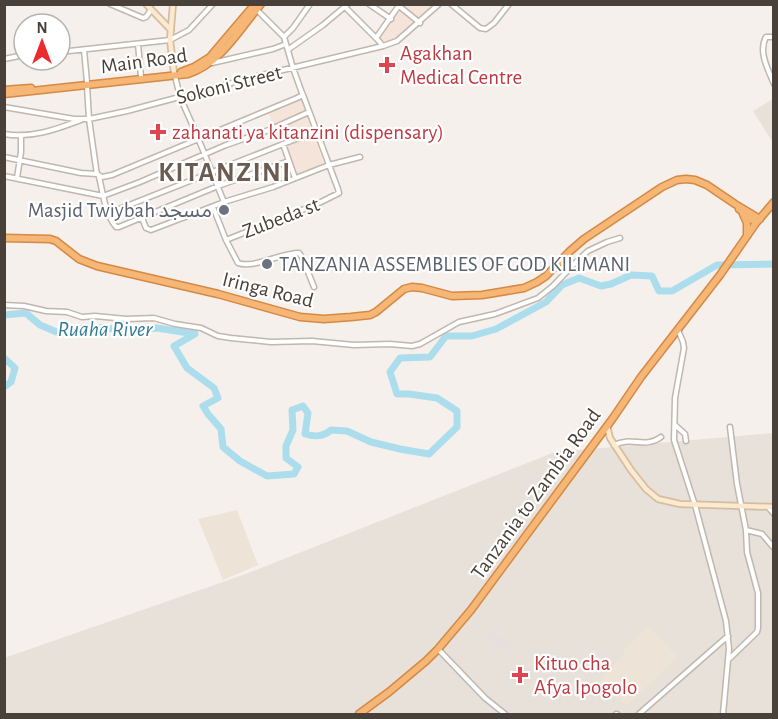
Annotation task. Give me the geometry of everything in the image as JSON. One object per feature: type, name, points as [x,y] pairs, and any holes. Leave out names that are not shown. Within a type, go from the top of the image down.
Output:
[{"type":"highway","name":"Main Road","points":[[210,61],[258,6]]},
{"type":"highway","points":[[4,92],[174,75],[210,61]]},
{"type":"highway","name":"Main Road","points":[[87,84],[174,75]]},
{"type":"highway","name":"Iringa Road","points":[[4,238],[56,241],[79,259],[97,266],[218,294],[300,317],[324,319],[370,315],[404,289],[411,287],[452,296],[482,295],[524,288],[546,276],[584,239],[669,183],[686,179],[695,180],[707,185],[745,212]]},
{"type":"highway","points":[[745,212],[761,211],[772,204]]},
{"type":"highway","name":"Tanzania to Zambia Road","points":[[359,714],[438,649],[471,610],[641,377],[772,204]]},
{"type":"highway","points":[[745,212],[758,221]]},
{"type":"highway","points":[[745,212],[745,240]]},
{"type":"main road","points":[[146,4],[171,30]]},
{"type":"main road","points":[[173,4],[170,40],[174,75]]},
{"type":"main road","points":[[607,426],[614,445],[640,482],[658,499],[695,505],[772,508]]},
{"type":"street","points":[[110,4],[143,18],[152,10]]},
{"type":"street","points":[[72,51],[170,40],[189,30],[213,4]]},
{"type":"street","points":[[258,6],[284,38],[310,4]]},
{"type":"street","points":[[369,4],[391,19]]},
{"type":"street","name":"Sokoni Street","points":[[4,107],[82,120],[88,119],[383,46],[397,41],[439,4]]},
{"type":"street","points":[[451,4],[480,28],[486,29],[509,4]]},
{"type":"street","points":[[376,38],[400,5],[420,23]]},
{"type":"street","points":[[210,61],[287,47],[316,30],[347,6],[383,46]]},
{"type":"street","points":[[774,37],[766,37],[762,46],[774,84]]},
{"type":"street","name":"Zubeda st","points":[[225,240],[339,193],[284,38]]},
{"type":"street","points":[[138,44],[141,77]]},
{"type":"street","points":[[84,50],[88,119],[98,175],[103,196],[116,227],[218,186],[290,161]]},
{"type":"street","points":[[174,75],[180,97],[224,202]]},
{"type":"street","points":[[4,158],[102,177],[112,175],[303,95]]},
{"type":"street","points":[[4,176],[103,196],[309,112]]},
{"type":"street","points":[[4,134],[21,136],[82,120]]},
{"type":"street","points":[[109,213],[316,131]]},
{"type":"street","points":[[17,178],[22,145],[21,136]]},
{"type":"street","points":[[283,144],[295,178]]},
{"type":"street","points":[[142,218],[146,228],[151,230],[329,165],[360,157]]},
{"type":"street","points":[[213,207],[225,240],[238,263],[242,265],[299,253],[314,287]]},
{"type":"street","points":[[4,305],[67,312],[82,317],[154,318],[201,328],[218,336],[231,338],[271,342],[312,341],[354,345],[412,346],[420,344],[459,322],[495,314],[538,298],[588,251],[620,238]]},
{"type":"street","points":[[678,330],[684,348],[676,388],[675,443],[695,505],[729,636],[723,714]]},
{"type":"street","points":[[674,425],[685,434],[686,441]]},
{"type":"street","points":[[728,660],[754,636],[758,628],[758,593],[747,552],[746,530],[737,484],[730,427]]},
{"type":"street","points":[[614,445],[629,441],[649,443],[661,437]]},
{"type":"street","points":[[772,508],[774,514]]},
{"type":"street","points":[[746,530],[762,534],[774,548]]},
{"type":"street","points":[[639,714],[729,636]]},
{"type":"street","points":[[438,649],[485,698],[505,714]]},
{"type":"shaded area","points":[[399,5],[437,5],[396,41],[384,44],[377,38]]},
{"type":"shaded area","points":[[302,98],[324,165],[296,175],[268,112]]},
{"type":"shaded area","points":[[773,99],[773,143],[753,111]]},
{"type":"shaded area","points":[[773,433],[773,714],[5,714],[4,658],[243,575],[555,452]]},
{"type":"shaded area","points":[[237,510],[258,565],[223,580],[198,519]]},
{"type":"shaded area","points":[[648,626],[678,657],[626,706],[600,680],[625,653],[623,650]]},
{"type":"shaded area","points":[[492,631],[511,646],[505,653],[486,638]]},
{"type":"waterway","name":"Ruaha River","points":[[4,315],[26,313],[40,325],[59,333],[89,327],[157,328],[195,334],[174,346],[187,368],[214,388],[218,398],[203,406],[221,429],[223,447],[240,461],[267,476],[294,474],[298,467],[286,458],[286,446],[293,430],[292,410],[303,406],[308,413],[305,434],[319,436],[331,430],[347,431],[371,442],[429,454],[457,427],[457,411],[437,398],[397,394],[390,372],[400,358],[430,357],[446,336],[472,336],[496,329],[546,302],[562,285],[579,278],[601,286],[631,275],[652,276],[659,291],[672,291],[717,265],[774,264]]},
{"type":"waterway","name":"Ruaha River","points":[[4,358],[15,368],[11,382],[4,387]]},
{"type":"place","name":"Agakhan Medical Centre","points":[[387,65]]},
{"type":"place","name":"zahanati ya kitanzini (dispensary)","points":[[158,132]]},
{"type":"place","name":"Masjid Twiybah مسجد","points":[[224,210]]},
{"type":"place","name":"TANZANIA ASSEMBLIES OF GOD KILIMANI","points":[[267,264]]},
{"type":"place","name":"Kituo cha Afya Ipogolo","points":[[520,675]]},
{"type":"district","name":"KITANZINI","points":[[225,172]]}]
